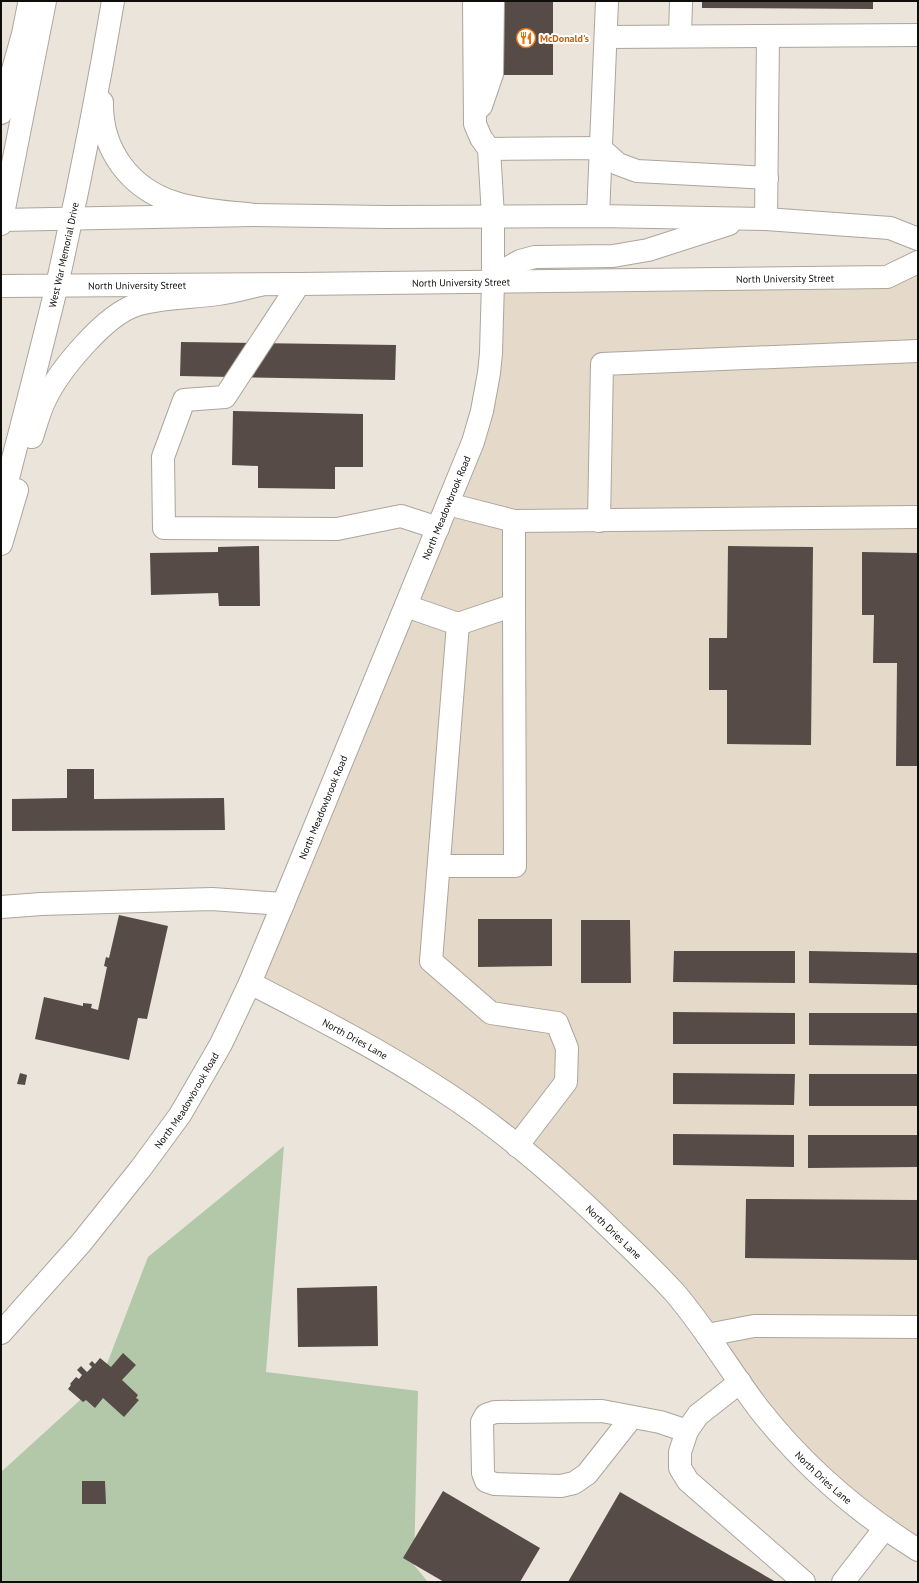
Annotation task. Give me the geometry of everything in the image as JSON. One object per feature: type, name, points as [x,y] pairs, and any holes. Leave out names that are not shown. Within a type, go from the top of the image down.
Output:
[{"type":"main road","points":[[1,113],[23,34],[30,1]]},
{"type":"main road","points":[[45,1],[1,222],[254,215],[385,218],[598,216],[766,219],[890,228],[918,239]]},
{"type":"main road","name":"West War Memorial Drive","points":[[1,505],[71,220],[94,110],[113,1]]},
{"type":"main road","points":[[474,1],[475,124],[481,138],[489,149],[600,148],[618,164],[637,171],[767,178]]},
{"type":"main road","points":[[475,124],[492,74],[493,1]]},
{"type":"main road","points":[[600,1],[606,36]]},
{"type":"main road","points":[[598,216],[607,1]]},
{"type":"main road","points":[[680,36],[681,1]]},
{"type":"main road","points":[[606,36],[918,35]]},
{"type":"main road","points":[[766,219],[768,36]]},
{"type":"main road","points":[[106,41],[102,85],[103,123],[109,145],[121,166],[151,193],[171,202],[185,206],[254,215]]},
{"type":"main road","name":"North Meadowbrook Road","points":[[1,1333],[112,1205],[180,1115],[221,1044],[250,983],[406,606],[478,426],[486,393],[491,353],[493,282],[493,216],[489,149]]},
{"type":"main road","points":[[493,282],[506,269],[520,261],[535,257],[613,256],[648,250],[745,219]]},
{"type":"main road","name":"North University Street","points":[[1,286],[260,285],[887,277],[918,262]]},
{"type":"main road","points":[[299,284],[225,397],[184,400],[163,457],[164,528],[336,529],[401,516],[438,528]]},
{"type":"main road","points":[[1,544],[45,399],[67,366],[86,343],[117,315],[132,306],[165,300],[219,294],[260,285]]},
{"type":"main road","points":[[599,520],[602,364],[918,351]]},
{"type":"main road","points":[[448,504],[514,521],[918,517]]},
{"type":"main road","points":[[439,866],[515,866],[514,521]]},
{"type":"main road","points":[[406,606],[458,624],[514,605]]},
{"type":"main road","points":[[458,624],[431,961],[490,1013],[557,1023],[567,1048],[566,1082],[517,1146]]},
{"type":"main road","points":[[1,907],[41,904],[212,899],[282,904]]},
{"type":"main road","name":"North Dries Lane","points":[[250,983],[340,1029],[409,1069],[468,1108],[517,1146],[572,1192],[676,1294],[770,1423],[800,1457],[834,1489],[885,1528],[918,1550]]},
{"type":"main road","points":[[707,1335],[754,1326],[918,1327]]},
{"type":"main road","points":[[740,1382],[698,1415],[687,1431],[680,1452],[680,1468],[688,1481],[804,1582]]},
{"type":"main road","points":[[632,1417],[587,1474],[574,1483],[561,1486],[495,1484],[486,1481],[483,1473],[482,1422],[486,1415],[495,1412],[602,1411],[660,1422],[687,1431]]},
{"type":"main road","points":[[843,1582],[885,1528]]},
{"type":"shaded area","points":[[918,276],[918,1548],[848,1500],[665,1283],[517,1146],[250,983],[479,426],[493,282]]},
{"type":"green space","points":[[284,1146],[266,1372],[418,1391],[414,1565],[428,1582],[1,1582],[1,1472],[100,1382],[148,1257]]},
{"type":"building","name":"McDonald's","points":[[500,1],[553,1],[553,75],[500,75]]},
{"type":"building","points":[[702,1],[873,1],[873,9],[702,8]]},
{"type":"building","points":[[181,342],[396,345],[395,380],[180,376]]},
{"type":"building","points":[[233,411],[363,414],[363,467],[335,467],[335,489],[258,488],[258,466],[232,465]]},
{"type":"building","points":[[259,546],[260,606],[219,606],[218,593],[151,595],[150,553],[218,552],[218,547]]},
{"type":"building","points":[[728,546],[813,547],[811,745],[727,744],[727,690],[709,690],[709,638],[727,638]]},
{"type":"building","points":[[862,552],[918,553],[918,766],[896,766],[897,663],[873,663],[874,615],[862,615]]},
{"type":"building","points":[[67,769],[94,769],[94,799],[224,798],[225,830],[12,831],[12,799],[67,798]]},
{"type":"building","points":[[119,915],[168,926],[147,1019],[138,1018],[129,1060],[35,1039],[44,997],[83,1006],[83,1003],[92,1004],[91,1008],[98,1010],[107,967],[104,966],[106,957],[109,958]]},
{"type":"building","points":[[478,919],[552,919],[552,966],[478,967]]},
{"type":"building","points":[[581,920],[630,920],[631,983],[581,983]]},
{"type":"building","points":[[674,951],[795,951],[795,983],[673,982]]},
{"type":"building","points":[[809,951],[918,953],[918,985],[809,983]]},
{"type":"building","points":[[673,1012],[795,1013],[795,1044],[673,1044]]},
{"type":"building","points":[[809,1013],[918,1013],[918,1046],[809,1045]]},
{"type":"building","points":[[20,1073],[27,1075],[25,1085],[17,1084]]},
{"type":"building","points":[[673,1073],[795,1074],[794,1105],[673,1104]]},
{"type":"building","points":[[809,1074],[918,1074],[918,1106],[809,1106]]},
{"type":"building","points":[[673,1134],[794,1135],[794,1167],[673,1165]]},
{"type":"building","points":[[808,1135],[918,1135],[918,1167],[808,1168]]},
{"type":"building","points":[[746,1199],[918,1200],[918,1260],[745,1258]]},
{"type":"building","points":[[377,1286],[378,1346],[298,1347],[297,1288]]},
{"type":"building","points":[[123,1353],[136,1365],[122,1380],[138,1395],[136,1398],[139,1400],[124,1417],[103,1398],[95,1408],[86,1400],[83,1402],[68,1389],[76,1377],[79,1379],[82,1375],[77,1370],[81,1366],[87,1372],[92,1367],[89,1364],[92,1361],[95,1364],[100,1358],[111,1367]]},
{"type":"building","points":[[82,1481],[105,1481],[106,1504],[82,1504]]},
{"type":"building","points":[[443,1491],[540,1548],[520,1582],[444,1582],[403,1558]]},
{"type":"building","points":[[620,1492],[776,1582],[568,1582]]},
{"type":"place","name":"McDonald's","points":[[526,38]]}]
